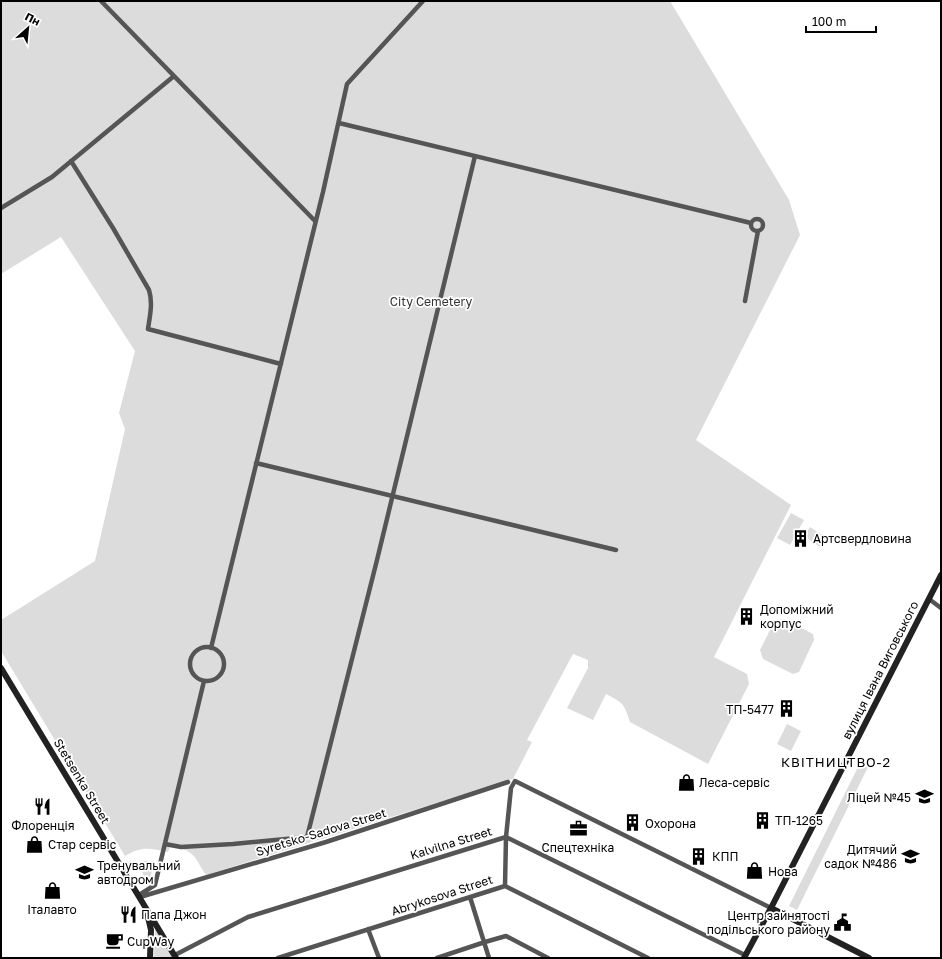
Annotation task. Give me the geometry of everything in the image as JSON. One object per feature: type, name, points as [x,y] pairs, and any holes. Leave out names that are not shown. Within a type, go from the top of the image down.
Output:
[{"type":"main road","name":"вулиця Івана Виговського","points":[[771,908],[941,575]]},
{"type":"main road","name":"Stetsenka Street","points":[[1,668],[175,957]]},
{"type":"main road","name":"Stetsenka Street","points":[[145,906],[151,930],[150,958]]},
{"type":"main road","points":[[744,956],[771,908],[868,958]]},
{"type":"street","points":[[101,1],[315,221]]},
{"type":"street","points":[[211,648],[281,364],[347,84],[423,1]]},
{"type":"street","points":[[1,208],[52,177],[174,76]]},
{"type":"street","points":[[339,123],[750,223]]},
{"type":"street","points":[[165,844],[180,847],[307,837],[393,495],[475,156]]},
{"type":"street","points":[[71,161],[113,228],[149,290],[152,298],[152,306],[148,329],[281,364]]},
{"type":"street","points":[[745,301],[758,231],[762,227],[762,221],[758,219],[754,219],[750,223]]},
{"type":"street","points":[[750,223],[752,229],[758,231]]},
{"type":"street","points":[[256,463],[616,550]]},
{"type":"street","points":[[929,599],[941,608]]},
{"type":"street","points":[[211,648],[220,654],[223,659],[223,669],[214,680],[204,681],[192,673],[190,662],[192,657],[200,649],[211,648]]},
{"type":"street","points":[[139,896],[155,885],[204,681]]},
{"type":"street","points":[[505,886],[506,837],[511,788],[515,781],[771,908]]},
{"type":"street","name":"Syretsko-Sadova Street","points":[[139,896],[326,842],[508,782]]},
{"type":"street","name":"Kalvilna Street","points":[[175,957],[248,917],[506,837],[744,956]]},
{"type":"street","name":"Abrykosova Street","points":[[278,958],[505,886],[648,958]]},
{"type":"street","points":[[470,897],[489,958]]},
{"type":"street","points":[[368,929],[379,958]]},
{"type":"street","points":[[437,958],[506,936],[548,958]]},
{"type":"green space","name":"City Cemetery","points":[[1,1],[670,1],[789,200],[800,235],[696,440],[791,505],[714,657],[747,674],[749,684],[708,764],[630,722],[622,704],[606,694],[593,720],[567,708],[588,668],[588,660],[573,654],[527,740],[532,742],[513,779],[206,875],[195,858],[189,852],[178,848],[170,847],[168,852],[141,849],[125,856],[1,651],[1,620],[95,561],[125,429],[119,413],[135,351],[61,237],[1,274]]},
{"type":"green space","points":[[791,513],[804,520],[790,545],[777,538]]},
{"type":"green space","points":[[810,527],[827,538],[820,547],[804,536]]},
{"type":"green space","points":[[784,619],[813,634],[814,640],[799,672],[793,674],[763,659],[760,650],[775,620]]},
{"type":"green space","points":[[787,724],[801,731],[791,751],[777,744]]},
{"type":"green space","points":[[860,763],[868,767],[797,910],[789,906]]},
{"type":"green space","points":[[145,861],[154,861],[149,884],[138,865]]},
{"type":"green space","points":[[157,929],[173,958],[154,958],[155,930]]},
{"type":"place","name":"Артсвердловина","points":[[800,538]]},
{"type":"place","name":"Допоміжний корпус","points":[[747,616]]},
{"type":"place","name":"ТП-5477","points":[[787,709]]},
{"type":"place","name":"Леса-сервіс","points":[[686,782]]},
{"type":"place","name":"Ліцей №45","points":[[924,797]]},
{"type":"place","name":"Флоренція","points":[[43,806]]},
{"type":"place","name":"ТП-1265","points":[[762,820]]},
{"type":"place","name":"Охорона","points":[[632,823]]},
{"type":"place","name":"Спецтехніка","points":[[578,828]]},
{"type":"place","name":"Стар сервіс","points":[[35,844]]},
{"type":"place","name":"КПП","points":[[699,856]]},
{"type":"place","name":"Дитячий садок №486","points":[[910,856]]},
{"type":"place","name":"Нова","points":[[755,871]]},
{"type":"place","name":"Тренувальний автодром","points":[[84,872]]},
{"type":"place","name":"Італавто","points":[[52,890]]},
{"type":"place","name":"Папа Джон","points":[[128,914]]},
{"type":"place","name":"Центр зайнятості подільського району","points":[[843,922]]},
{"type":"place","name":"CupWay","points":[[114,941]]},
{"type":"district","name":"КВІТНИЦТВО-2","points":[[836,762]]}]
